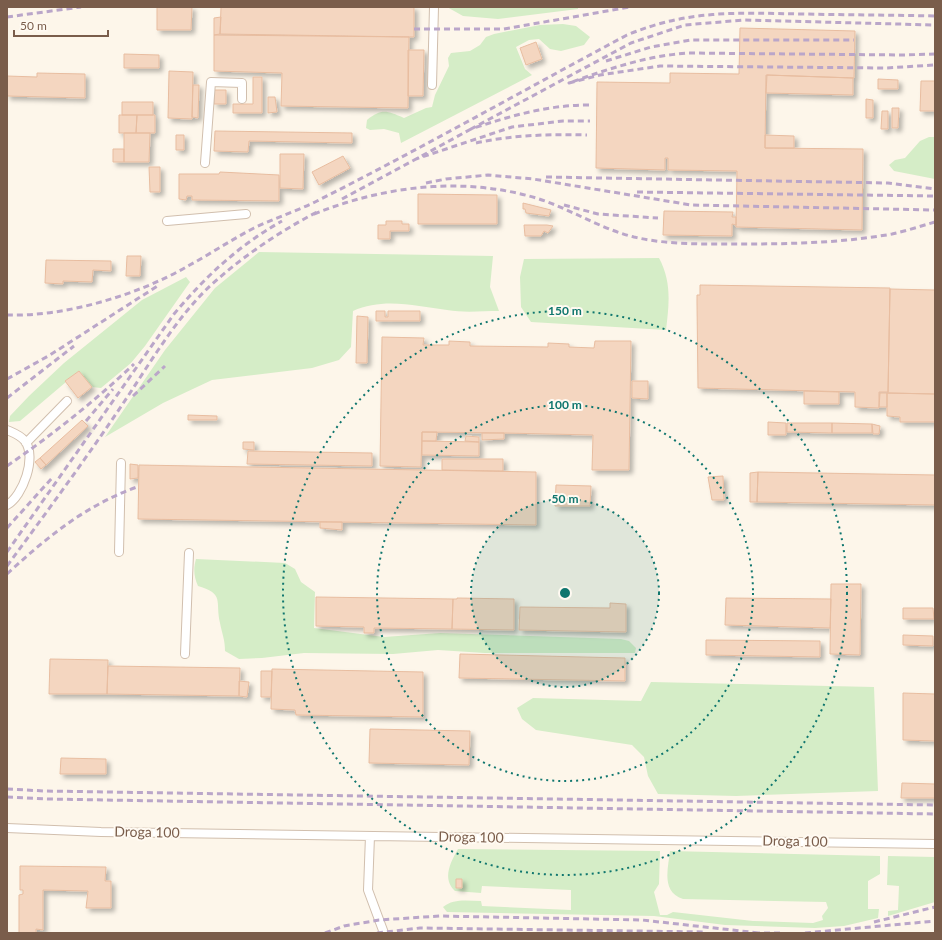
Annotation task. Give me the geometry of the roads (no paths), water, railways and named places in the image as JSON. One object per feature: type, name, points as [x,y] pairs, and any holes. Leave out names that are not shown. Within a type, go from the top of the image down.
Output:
[{"type":"lane","points":[[432,85],[434,7]]},
{"type":"lane","points":[[205,163],[211,82],[242,83],[242,100]]},
{"type":"lane","points":[[167,221],[246,214]]},
{"type":"lane","points":[[26,443],[67,401]]},
{"type":"lane","points":[[7,430],[18,434],[26,443],[29,454],[26,478],[20,491],[12,502],[7,505]]},
{"type":"lane","points":[[119,552],[121,463]]},
{"type":"lane","points":[[185,654],[189,553]]},
{"type":"lane","name":"Droga 100","points":[[7,828],[101,832],[935,844]]},
{"type":"lane","points":[[370,836],[368,890],[384,933]]},
{"type":"railway","points":[[7,17],[81,7]]},
{"type":"railway","points":[[414,29],[504,29],[630,7]]},
{"type":"railway","points":[[7,315],[29,315],[77,308],[124,295],[168,277],[254,228],[309,205],[434,140],[627,35],[650,27],[693,17],[736,13],[935,16]]},
{"type":"railway","points":[[589,105],[573,105],[543,109],[471,129],[631,43],[685,25],[744,20],[935,25]]},
{"type":"railway","points":[[606,61],[651,47],[691,40],[854,40]]},
{"type":"railway","points":[[935,54],[687,53],[642,60],[569,83],[600,75],[660,66],[886,68],[935,65]]},
{"type":"railway","points":[[471,129],[416,159],[512,127],[563,121],[590,121]]},
{"type":"railway","points":[[476,143],[503,138],[587,135]]},
{"type":"railway","points":[[342,199],[416,159]]},
{"type":"railway","points":[[426,183],[446,179],[488,175],[533,179],[691,205],[935,210]]},
{"type":"railway","points":[[546,177],[888,183],[935,189]]},
{"type":"railway","points":[[314,214],[341,204],[395,191],[424,187],[452,186],[480,187],[508,191],[536,198],[560,207],[608,229],[647,240],[673,243],[758,244],[835,241],[892,234],[935,222]]},
{"type":"railway","points":[[637,192],[935,196]]},
{"type":"railway","points":[[564,205],[598,214],[658,218]]},
{"type":"railway","points":[[7,566],[94,446],[163,343],[197,299],[210,286],[248,255],[275,236],[317,212]]},
{"type":"railway","points":[[7,552],[174,314],[198,287],[237,251],[282,221]]},
{"type":"railway","points":[[7,379],[50,355],[159,285]]},
{"type":"railway","points":[[7,398],[74,346]]},
{"type":"railway","points":[[7,466],[73,417],[134,364]]},
{"type":"railway","points":[[133,396],[165,366]]},
{"type":"railway","points":[[86,421],[113,389]]},
{"type":"railway","points":[[7,528],[52,478]]},
{"type":"railway","points":[[7,574],[52,535],[84,513],[118,494],[137,487]]},
{"type":"railway","points":[[7,789],[44,791],[935,805]]},
{"type":"railway","points":[[7,797],[46,799],[935,814]]},
{"type":"railway","points":[[874,922],[935,907]]},
{"type":"railway","points":[[325,933],[344,926],[379,920],[440,916],[642,920],[759,933]]},
{"type":"railway","points":[[805,933],[935,921]]},
{"type":"railway","points":[[377,933],[420,928],[706,932]]},
{"type":"railway","points":[[754,933],[784,933]]}]
